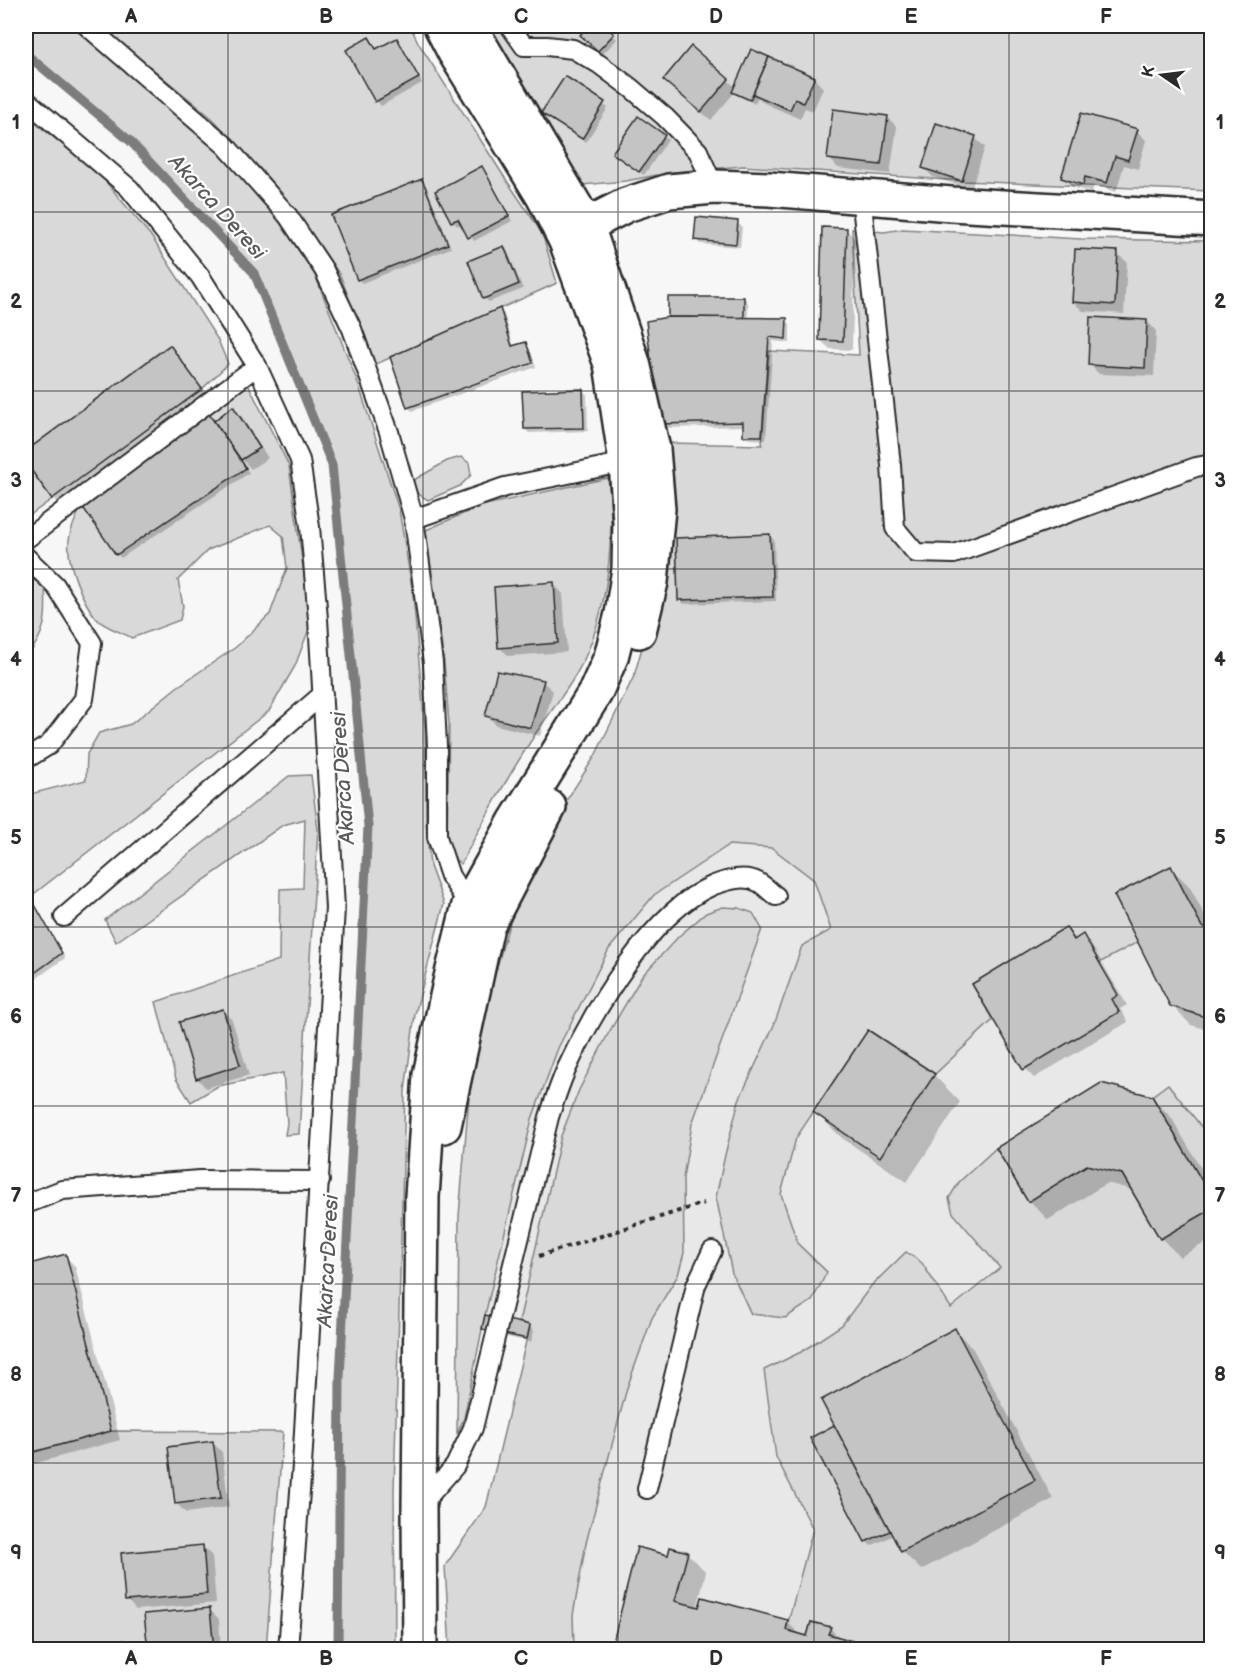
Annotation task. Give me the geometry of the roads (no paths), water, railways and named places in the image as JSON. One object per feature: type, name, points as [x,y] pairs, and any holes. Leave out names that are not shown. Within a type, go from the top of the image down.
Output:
[{"type":"main road","points":[[439,1650],[428,1496],[422,1197],[430,1075],[469,904],[515,822],[595,693],[611,657],[622,614],[629,569],[630,522],[626,462],[611,364],[576,234],[543,196],[441,26]]},
{"type":"main road","points":[[420,1650],[444,1122],[488,926],[540,822],[582,755],[617,692],[638,638],[651,582],[658,509],[653,450],[633,363],[576,234],[469,26]]},
{"type":"main road","points":[[576,234],[626,205],[669,190],[714,187],[1212,219]]},
{"type":"lane","points":[[87,26],[226,146],[288,216],[324,270],[352,328],[389,432],[414,519],[433,663],[437,746],[437,837],[450,876],[469,904]]},
{"type":"lane","points":[[510,26],[524,46],[547,46],[573,50],[599,64],[632,88],[665,117],[698,151],[714,187]]},
{"type":"lane","points":[[26,100],[129,188],[200,276],[257,366],[300,460],[310,527],[323,694],[335,908],[320,1180],[288,1650]]},
{"type":"lane","points":[[861,196],[891,465],[895,528],[916,553],[954,554],[1196,467],[1212,464]]},
{"type":"lane","points":[[26,539],[257,366]]},
{"type":"lane","points":[[414,519],[505,487],[626,462]]},
{"type":"lane","points":[[26,557],[55,585],[92,643],[84,699],[49,745],[26,759]]},
{"type":"lane","points":[[64,917],[323,694]]},
{"type":"lane","points":[[428,1496],[455,1466],[473,1428],[549,1117],[566,1071],[612,987],[642,945],[674,911],[707,888],[733,878],[758,881],[776,896]]},
{"type":"lane","points":[[26,1204],[62,1190],[201,1180],[320,1180]]},
{"type":"lane","points":[[647,1489],[696,1285],[712,1251]]},
{"type":"waterway","name":"Akarca Deresi","points":[[26,54],[130,141],[254,273],[332,465],[368,826],[340,1378],[338,1650]]}]
